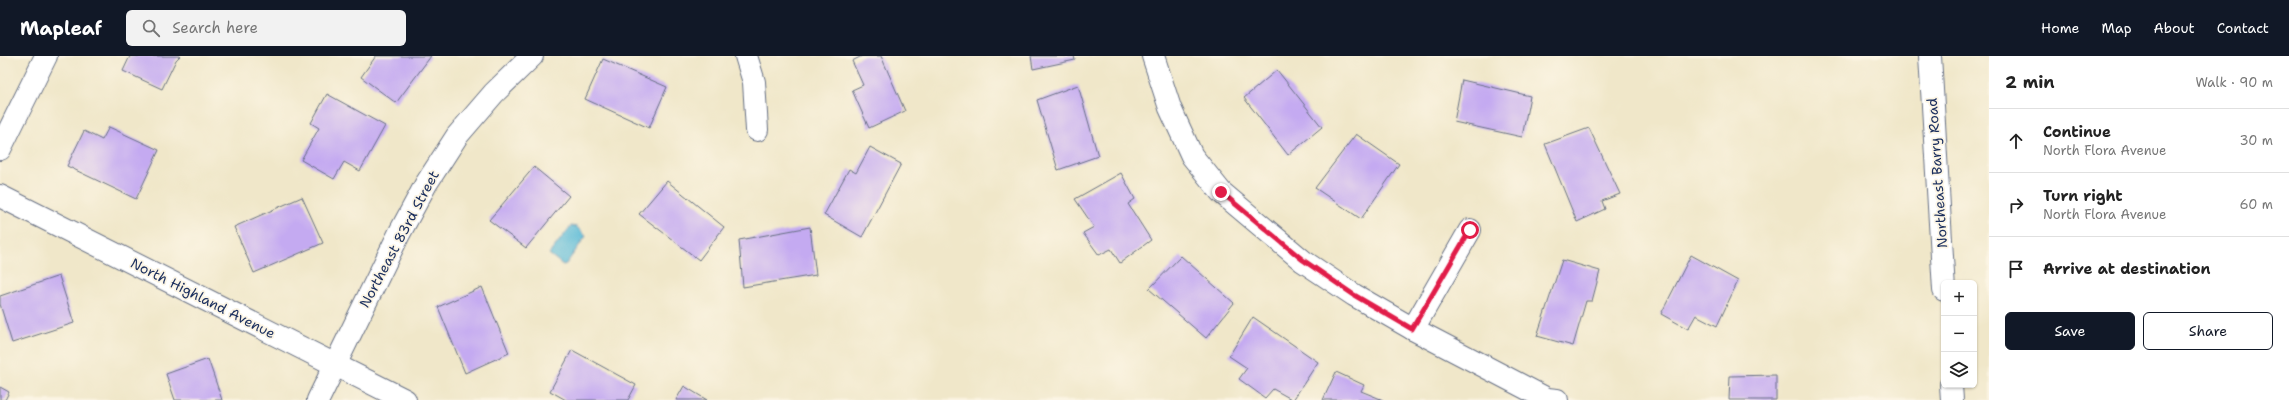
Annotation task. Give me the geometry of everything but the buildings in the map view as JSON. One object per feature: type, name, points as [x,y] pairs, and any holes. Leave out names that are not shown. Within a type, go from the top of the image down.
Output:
[{"type":"street","points":[[0,149],[46,56]]},
{"type":"street","name":"Northeast 83rd Street","points":[[318,400],[399,234],[426,184],[457,136],[494,93],[532,56]]},
{"type":"street","points":[[746,56],[754,82],[756,130]]},
{"type":"street","points":[[1153,56],[1170,108],[1192,156],[1221,192],[1303,260],[1354,295],[1412,329],[1547,399],[1556,400]]},
{"type":"street","name":"Northeast Barry Road","points":[[1930,56],[1943,280]]},
{"type":"street","name":"North Highland Avenue","points":[[0,196],[405,400]]},
{"type":"street","points":[[1412,329],[1470,230]]},
{"type":"street","points":[[1951,388],[1952,400]]},
{"type":"water","points":[[571,226],[577,227],[586,236],[566,264],[563,265],[549,254]]},
{"type":"route","points":[[1221,192],[1303,260],[1354,295],[1412,329],[1470,230]]}]
